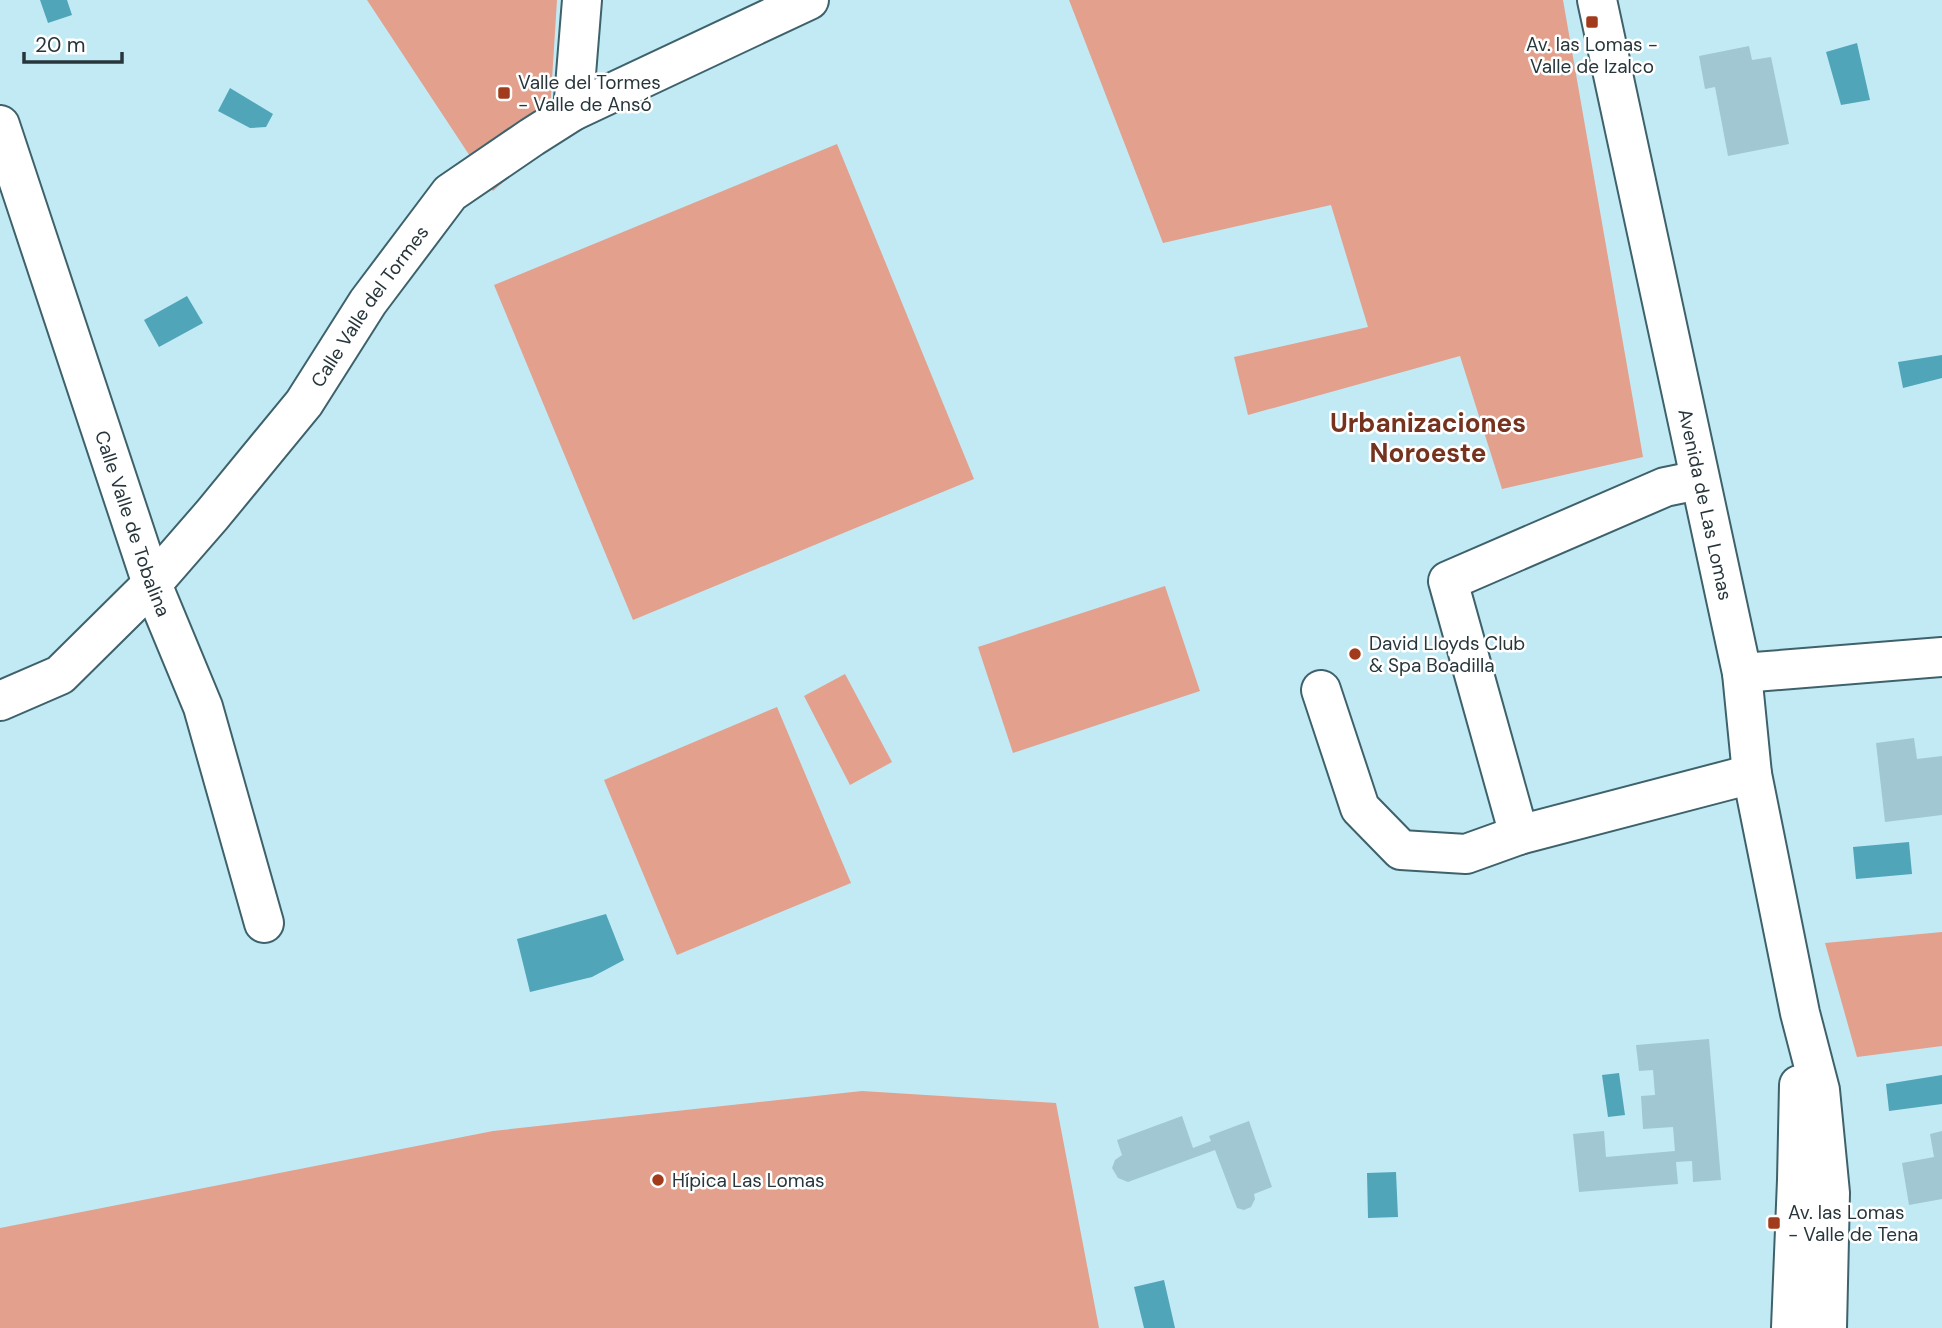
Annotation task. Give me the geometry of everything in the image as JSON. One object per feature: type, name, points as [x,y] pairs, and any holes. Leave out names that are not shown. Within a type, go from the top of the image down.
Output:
[{"type":"street","points":[[573,111],[582,0]]},
{"type":"street","name":"Calle Valle del Tormes","points":[[0,701],[60,675],[152,584],[212,516],[304,403],[368,302],[450,193],[573,111],[809,0]]},
{"type":"street","name":"Avenida de Las Lomas","points":[[1597,0],[1742,673],[1752,774],[1800,1013],[1820,1090],[1830,1194],[1827,1328]]},
{"type":"street","name":"Calle Valle de Tobalina","points":[[0,125],[152,584],[203,707],[264,923]]},
{"type":"street","points":[[1519,835],[1448,581],[1665,487],[1699,480]]},
{"type":"street","points":[[1742,673],[1942,657]]},
{"type":"street","points":[[1321,691],[1360,808],[1401,850],[1466,854],[1519,835],[1752,774]]},
{"type":"street","name":"Avenida de Las Lomas","points":[[1791,1328],[1800,1013]]},
{"type":"shaded area","points":[[367,0],[557,0],[548,143],[493,191]]},
{"type":"shaded area","points":[[1069,0],[1563,0],[1643,457],[1502,489],[1460,356],[1248,415],[1234,357],[1368,327],[1331,205],[1163,243]]},
{"type":"shaded area","points":[[837,144],[974,479],[633,620],[494,285]]},
{"type":"shaded area","points":[[1165,586],[1200,691],[1013,753],[978,647]]},
{"type":"shaded area","points":[[845,674],[892,762],[850,785],[804,696]]},
{"type":"shaded area","points":[[777,707],[851,883],[677,955],[604,780]]},
{"type":"shaded area","points":[[1942,932],[1942,1046],[1857,1057],[1825,943]]},
{"type":"shaded area","name":"Hípica Las Lomas","points":[[862,1091],[1056,1103],[1099,1328],[0,1328],[0,1228],[493,1131]]},
{"type":"water","points":[[40,0],[67,0],[72,15],[48,23]]},
{"type":"water","points":[[1857,43],[1870,100],[1841,105],[1826,52]]},
{"type":"water","points":[[230,88],[273,114],[266,127],[250,128],[218,111]]},
{"type":"water","points":[[187,296],[203,323],[159,347],[144,320]]},
{"type":"water","points":[[1942,355],[1942,378],[1903,388],[1898,362]]},
{"type":"water","points":[[1909,842],[1912,874],[1856,879],[1853,847]]},
{"type":"water","points":[[606,914],[624,960],[592,977],[530,992],[517,939]]},
{"type":"water","points":[[1619,1073],[1625,1115],[1608,1117],[1602,1075]]},
{"type":"water","points":[[1942,1075],[1942,1104],[1889,1111],[1886,1084]]},
{"type":"water","points":[[1396,1172],[1398,1217],[1368,1218],[1367,1173]]},
{"type":"water","points":[[1164,1280],[1175,1328],[1144,1328],[1134,1287]]},
{"type":"building","points":[[1749,46],[1752,60],[1771,57],[1789,144],[1728,156],[1715,87],[1705,89],[1699,56]]},
{"type":"building","points":[[1914,738],[1917,759],[1942,756],[1942,815],[1885,822],[1876,743]]},
{"type":"building","points":[[1709,1039],[1721,1180],[1693,1182],[1692,1161],[1676,1162],[1678,1184],[1579,1192],[1573,1134],[1604,1131],[1606,1157],[1675,1151],[1673,1127],[1643,1129],[1641,1096],[1655,1095],[1653,1070],[1639,1071],[1636,1045]]},
{"type":"building","points":[[1182,1116],[1193,1148],[1211,1141],[1209,1136],[1249,1121],[1272,1187],[1254,1194],[1251,1207],[1244,1210],[1237,1208],[1215,1150],[1128,1182],[1118,1178],[1112,1168],[1115,1160],[1122,1155],[1117,1140]]},
{"type":"building","points":[[1942,1131],[1942,1199],[1909,1205],[1902,1163],[1934,1157],[1930,1134]]},
{"type":"place","name":"Av. las Lomas - Valle de Izalco","points":[[1592,22]]},
{"type":"place","name":"Valle del Tormes - Valle de Ansó","points":[[504,93]]},
{"type":"place","name":"David Lloyds Club & Spa Boadilla","points":[[1355,654]]},
{"type":"place","name":"Hípica Las Lomas","points":[[658,1180]]},
{"type":"place","name":"Av. las Lomas - Valle de Tena","points":[[1774,1223]]},
{"type":"district","name":"Urbanizaciones Noroeste","points":[[1428,438]]}]
